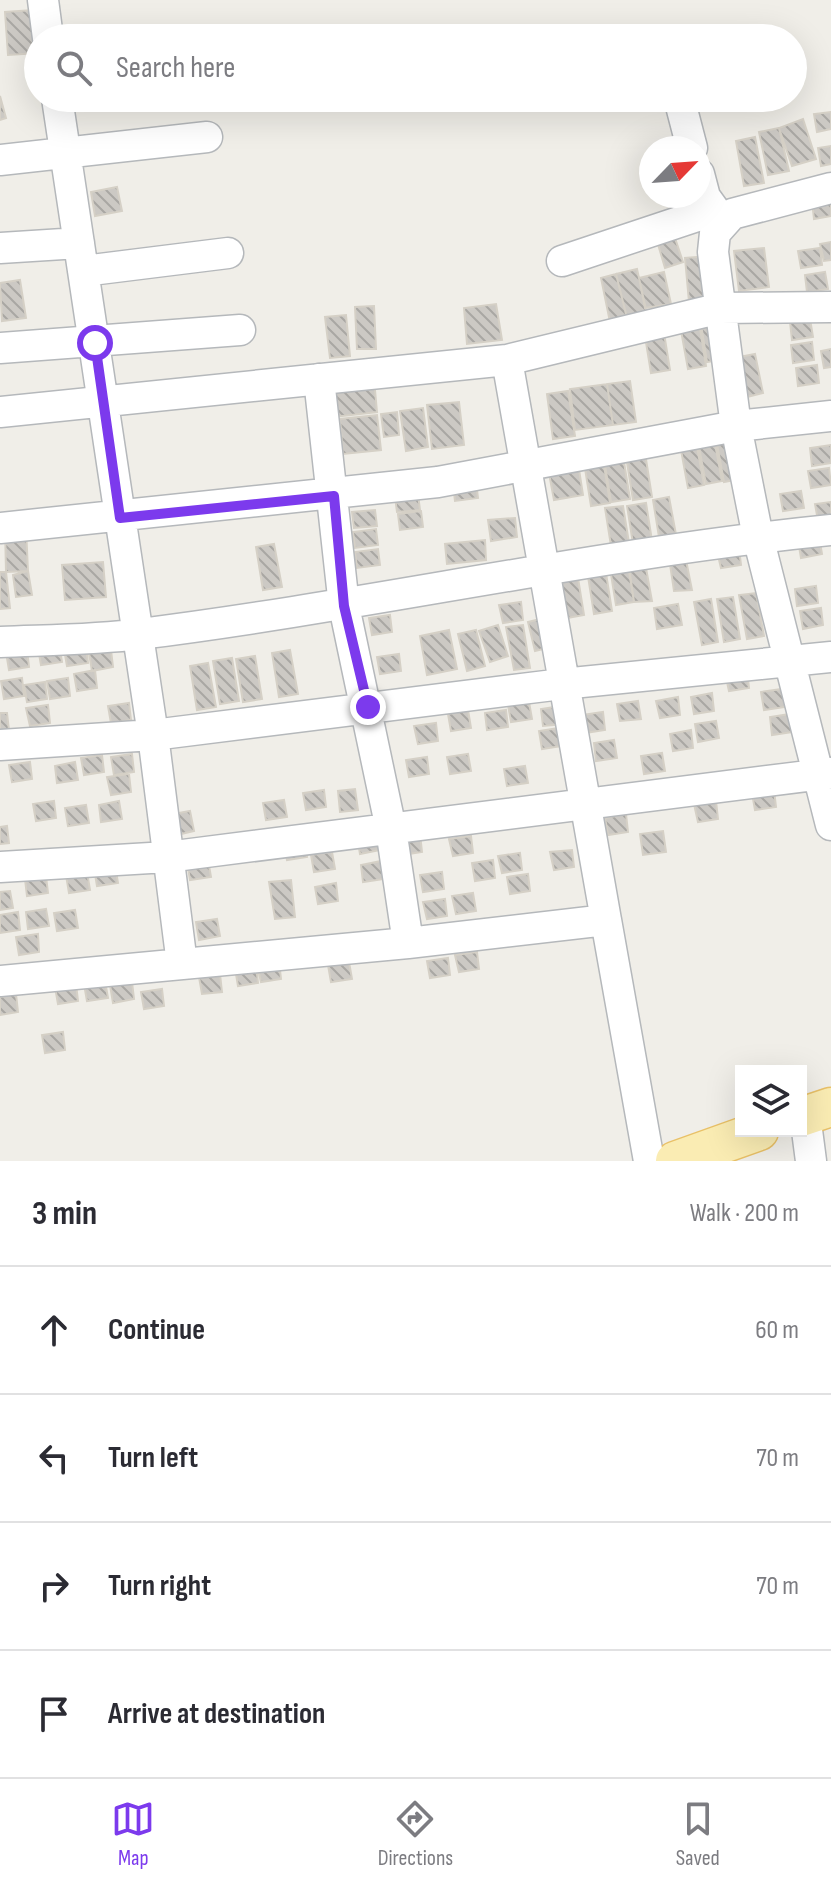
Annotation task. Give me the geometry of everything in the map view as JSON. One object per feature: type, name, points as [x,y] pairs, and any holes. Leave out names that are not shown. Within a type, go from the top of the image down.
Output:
[{"type":"main road","points":[[675,1161],[753,1142]]},
{"type":"street","points":[[43,0],[46,24]]},
{"type":"street","points":[[59,112],[153,735],[182,964]]},
{"type":"street","points":[[683,112],[689,136]]},
{"type":"street","points":[[0,160],[207,137]]},
{"type":"street","points":[[562,261],[749,207],[831,188]]},
{"type":"street","points":[[711,202],[717,216],[713,252],[736,426],[758,537],[788,662],[824,774],[831,825]]},
{"type":"street","points":[[0,248],[81,257],[228,253]]},
{"type":"street","points":[[0,412],[507,360],[721,308],[831,307]]},
{"type":"street","points":[[0,348],[240,330]]},
{"type":"street","points":[[507,360],[562,684],[587,801],[649,1161]]},
{"type":"street","points":[[319,379],[344,606],[368,707],[408,943]]},
{"type":"street","points":[[0,528],[334,496],[438,482],[736,426],[831,416]]},
{"type":"street","points":[[0,642],[136,634],[344,606],[543,570],[758,537],[831,530]]},
{"type":"street","points":[[0,745],[153,735],[562,684],[831,657]]},
{"type":"street","points":[[0,867],[167,857],[587,801],[824,774]]},
{"type":"street","points":[[0,981],[408,943],[606,920]]},
{"type":"street","points":[[811,1161],[812,1113]]},
{"type":"building","points":[[33,10],[35,24],[24,24],[24,54],[8,55],[5,12]]},
{"type":"building","points":[[0,96],[6,118],[0,120]]},
{"type":"building","points":[[831,112],[831,129],[817,132],[814,114]]},
{"type":"building","points":[[803,119],[816,159],[792,166],[779,128]]},
{"type":"building","points":[[779,128],[789,171],[768,175],[759,132]]},
{"type":"building","points":[[755,137],[764,183],[744,186],[736,141]]},
{"type":"building","points":[[831,146],[831,164],[821,166],[818,148]]},
{"type":"building","points":[[117,187],[122,211],[95,216],[91,192]]},
{"type":"building","points":[[831,198],[831,216],[814,219],[812,201]]},
{"type":"building","points":[[672,229],[683,262],[665,268],[655,234]]},
{"type":"building","points":[[831,242],[831,260],[824,261],[820,244]]},
{"type":"building","points":[[764,248],[769,287],[739,291],[734,251]]},
{"type":"building","points":[[820,248],[822,265],[801,268],[798,251]]},
{"type":"building","points":[[709,256],[713,299],[689,302],[685,258]]},
{"type":"building","points":[[637,269],[647,314],[627,318],[616,274]]},
{"type":"building","points":[[664,272],[671,304],[645,308],[639,278]]},
{"type":"building","points":[[825,272],[828,289],[807,292],[805,275]]},
{"type":"building","points":[[616,274],[627,318],[610,322],[601,278]]},
{"type":"building","points":[[20,280],[26,318],[2,321],[0,283]]},
{"type":"building","points":[[496,304],[502,340],[467,344],[464,308]]},
{"type":"building","points":[[374,306],[376,349],[357,349],[355,307]]},
{"type":"building","points":[[346,315],[350,356],[330,358],[325,317]]},
{"type":"building","points":[[718,315],[725,359],[707,362],[700,318]]},
{"type":"building","points":[[810,319],[813,337],[792,340],[790,322]]},
{"type":"building","points":[[699,322],[706,366],[688,369],[680,325]]},
{"type":"building","points":[[663,327],[670,370],[651,373],[644,330]]},
{"type":"building","points":[[812,342],[814,360],[793,363],[791,345]]},
{"type":"building","points":[[831,349],[831,367],[824,368],[821,351]]},
{"type":"building","points":[[755,354],[763,393],[747,397],[739,357]]},
{"type":"building","points":[[817,365],[819,383],[798,386],[796,368]]},
{"type":"building","points":[[374,379],[377,412],[334,417],[330,384]]},
{"type":"building","points":[[630,381],[636,422],[613,425],[607,384]]},
{"type":"building","points":[[607,384],[613,425],[575,430],[570,389]]},
{"type":"building","points":[[568,391],[575,436],[553,439],[547,394]]},
{"type":"building","points":[[459,402],[464,445],[432,449],[427,405]]},
{"type":"building","points":[[423,408],[428,447],[406,451],[400,411]]},
{"type":"building","points":[[397,412],[399,435],[384,437],[381,414]]},
{"type":"building","points":[[377,415],[381,450],[343,454],[340,419]]},
{"type":"building","points":[[733,442],[740,479],[724,482],[717,444]]},
{"type":"building","points":[[715,444],[722,481],[706,484],[699,447]]},
{"type":"building","points":[[831,445],[831,463],[812,466],[810,448]]},
{"type":"building","points":[[697,447],[704,485],[688,488],[681,450]]},
{"type":"building","points":[[645,453],[652,497],[633,500],[626,456]]},
{"type":"building","points":[[623,456],[630,499],[611,502],[604,459]]},
{"type":"building","points":[[603,459],[610,503],[591,506],[584,462]]},
{"type":"building","points":[[578,463],[583,495],[554,500],[548,468]]},
{"type":"building","points":[[829,468],[831,485],[811,488],[808,471]]},
{"type":"building","points":[[476,482],[478,498],[455,501],[453,485]]},
{"type":"building","points":[[801,491],[804,508],[783,511],[780,494]]},
{"type":"building","points":[[418,494],[420,510],[397,512],[395,497]]},
{"type":"building","points":[[669,497],[677,540],[660,543],[653,500]]},
{"type":"building","points":[[831,502],[831,520],[818,521],[815,504]]},
{"type":"building","points":[[646,503],[653,547],[634,550],[627,506]]},
{"type":"building","points":[[623,506],[630,549],[612,552],[605,508]]},
{"type":"building","points":[[375,510],[377,526],[354,528],[352,512]]},
{"type":"building","points":[[421,511],[423,527],[400,530],[398,514]]},
{"type":"building","points":[[515,518],[517,537],[491,541],[488,520]]},
{"type":"building","points":[[5,528],[26,528],[28,571],[6,572]]},
{"type":"building","points":[[376,529],[378,545],[355,548],[353,532]]},
{"type":"building","points":[[819,537],[822,554],[801,558],[798,540]]},
{"type":"building","points":[[485,540],[486,560],[447,564],[445,544]]},
{"type":"building","points":[[274,544],[282,587],[263,590],[256,547]]},
{"type":"building","points":[[739,548],[741,565],[721,568],[717,551]]},
{"type":"building","points":[[378,549],[380,565],[357,568],[355,552]]},
{"type":"building","points":[[684,550],[692,590],[674,591],[668,551]]},
{"type":"building","points":[[644,557],[652,601],[634,602],[628,560]]},
{"type":"building","points":[[627,559],[634,602],[616,605],[609,562]]},
{"type":"building","points":[[103,562],[106,597],[65,600],[62,565]]},
{"type":"building","points":[[605,567],[612,611],[594,614],[587,570]]},
{"type":"building","points":[[28,571],[32,595],[16,597],[13,575]]},
{"type":"building","points":[[0,572],[6,572],[10,608],[0,609]]},
{"type":"building","points":[[577,572],[584,615],[567,618],[560,575]]},
{"type":"building","points":[[816,586],[818,603],[797,606],[795,589]]},
{"type":"building","points":[[756,593],[764,636],[747,639],[739,595]]},
{"type":"building","points":[[733,597],[740,639],[724,642],[717,599]]},
{"type":"building","points":[[711,599],[718,642],[702,645],[694,602]]},
{"type":"building","points":[[521,602],[523,620],[503,623],[499,605]]},
{"type":"building","points":[[678,604],[682,625],[657,629],[654,608]]},
{"type":"building","points":[[821,608],[823,625],[803,629],[800,611]]},
{"type":"building","points":[[390,615],[392,632],[372,635],[369,618]]},
{"type":"building","points":[[544,618],[551,647],[535,651],[528,622]]},
{"type":"building","points":[[498,625],[508,656],[490,662],[479,631]]},
{"type":"building","points":[[523,625],[530,668],[514,670],[506,627]]},
{"type":"building","points":[[449,630],[457,669],[427,675],[420,636]]},
{"type":"building","points":[[476,630],[485,666],[467,671],[458,634]]},
{"type":"building","points":[[59,644],[62,662],[41,665],[38,648]]},
{"type":"building","points":[[86,646],[88,663],[67,666],[64,649]]},
{"type":"building","points":[[27,649],[29,667],[9,670],[6,652]]},
{"type":"building","points":[[111,650],[113,667],[92,671],[89,653]]},
{"type":"building","points":[[290,650],[298,694],[279,697],[272,653]]},
{"type":"building","points":[[399,654],[401,671],[380,674],[377,657]]},
{"type":"building","points":[[255,656],[262,699],[243,702],[236,659]]},
{"type":"building","points":[[232,658],[239,701],[220,704],[213,661]]},
{"type":"building","points":[[208,663],[216,707],[197,710],[190,666]]},
{"type":"building","points":[[95,670],[97,688],[77,691],[74,674]]},
{"type":"building","points":[[747,670],[749,688],[729,691],[725,673]]},
{"type":"building","points":[[22,678],[24,696],[4,699],[1,681]]},
{"type":"building","points":[[68,678],[70,696],[50,699],[47,681]]},
{"type":"building","points":[[45,682],[47,699],[27,702],[24,685]]},
{"type":"building","points":[[782,689],[785,707],[764,710],[761,692]]},
{"type":"building","points":[[712,693],[714,711],[694,714],[691,697]]},
{"type":"building","points":[[678,697],[680,715],[660,718],[656,701]]},
{"type":"building","points":[[638,701],[641,719],[620,721],[617,704]]},
{"type":"building","points":[[529,702],[532,719],[511,722],[508,705]]},
{"type":"building","points":[[129,703],[131,720],[111,723],[108,706]]},
{"type":"building","points":[[48,705],[50,723],[30,726],[26,708]]},
{"type":"building","points":[[561,706],[564,724],[543,726],[541,709]]},
{"type":"building","points":[[468,710],[471,728],[451,731],[448,714]]},
{"type":"building","points":[[506,710],[508,727],[487,730],[485,713]]},
{"type":"building","points":[[603,712],[605,730],[585,733],[582,715]]},
{"type":"building","points":[[0,713],[7,713],[9,730],[0,731]]},
{"type":"building","points":[[790,714],[793,732],[772,735],[770,717]]},
{"type":"building","points":[[716,721],[719,738],[698,742],[695,724]]},
{"type":"building","points":[[436,723],[438,741],[418,744],[414,726]]},
{"type":"building","points":[[559,728],[562,746],[542,749],[539,731]]},
{"type":"building","points":[[691,730],[693,748],[673,751],[670,734]]},
{"type":"building","points":[[614,740],[617,758],[596,761],[594,743]]},
{"type":"building","points":[[662,753],[665,771],[644,774],[641,756]]},
{"type":"building","points":[[132,754],[134,772],[114,775],[111,757]]},
{"type":"building","points":[[468,754],[471,771],[450,774],[447,757]]},
{"type":"building","points":[[102,755],[104,772],[84,775],[81,758]]},
{"type":"building","points":[[427,757],[429,774],[409,777],[406,760]]},
{"type":"building","points":[[30,762],[32,779],[12,782],[9,765]]},
{"type":"building","points":[[75,762],[78,780],[57,783],[55,766]]},
{"type":"building","points":[[525,766],[528,783],[507,786],[504,769]]},
{"type":"building","points":[[129,774],[131,792],[111,795],[107,777]]},
{"type":"building","points":[[355,789],[358,810],[340,812],[338,791]]},
{"type":"building","points":[[324,790],[326,807],[306,810],[303,793]]},
{"type":"building","points":[[774,790],[776,807],[755,810],[752,793]]},
{"type":"building","points":[[284,800],[287,817],[266,820],[263,803]]},
{"type":"building","points":[[54,801],[56,818],[36,821],[33,804]]},
{"type":"building","points":[[119,801],[122,819],[101,822],[99,805]]},
{"type":"building","points":[[716,801],[718,819],[698,822],[694,804]]},
{"type":"building","points":[[86,805],[89,823],[68,826],[65,808]]},
{"type":"building","points":[[190,811],[194,831],[177,835],[173,814]]},
{"type":"building","points":[[626,814],[628,832],[608,835],[605,818]]},
{"type":"building","points":[[7,826],[9,843],[0,844],[0,827]]},
{"type":"building","points":[[663,831],[666,852],[643,855],[640,834]]},
{"type":"building","points":[[378,833],[380,850],[360,854],[357,836]]},
{"type":"building","points":[[420,834],[422,852],[402,855],[399,837]]},
{"type":"building","points":[[471,836],[473,853],[453,856],[449,839]]},
{"type":"building","points":[[305,840],[307,857],[287,860],[284,843]]},
{"type":"building","points":[[572,850],[574,867],[554,870],[550,852]]},
{"type":"building","points":[[332,852],[335,869],[314,872],[311,855]]},
{"type":"building","points":[[520,853],[522,870],[502,873],[498,856]]},
{"type":"building","points":[[208,860],[211,877],[190,880],[187,862]]},
{"type":"building","points":[[493,860],[495,878],[475,881],[472,863]]},
{"type":"building","points":[[381,861],[384,879],[363,882],[361,865]]},
{"type":"building","points":[[115,865],[118,883],[97,886],[94,868]]},
{"type":"building","points":[[87,872],[90,890],[69,893],[66,875]]},
{"type":"building","points":[[442,872],[444,889],[423,892],[420,875]]},
{"type":"building","points":[[528,874],[530,891],[510,894],[507,877]]},
{"type":"building","points":[[46,876],[48,893],[27,896],[25,879]]},
{"type":"building","points":[[291,880],[295,917],[275,919],[269,882]]},
{"type":"building","points":[[336,883],[338,901],[318,904],[315,887]]},
{"type":"building","points":[[10,891],[13,908],[0,910],[0,892]]},
{"type":"building","points":[[473,893],[476,911],[456,914],[452,896]]},
{"type":"building","points":[[445,899],[447,916],[427,919],[423,902]]},
{"type":"building","points":[[46,909],[49,926],[28,929],[26,912]]},
{"type":"building","points":[[75,910],[78,928],[57,931],[54,913]]},
{"type":"building","points":[[18,912],[20,930],[0,933],[0,915]]},
{"type":"building","points":[[217,919],[220,936],[199,940],[196,922]]},
{"type":"building","points":[[38,934],[39,952],[19,955],[16,937]]},
{"type":"building","points":[[477,952],[479,969],[459,972],[455,955]]},
{"type":"building","points":[[448,958],[450,975],[430,978],[427,961]]},
{"type":"building","points":[[279,961],[281,979],[261,982],[257,965]]},
{"type":"building","points":[[349,962],[352,979],[331,982],[328,965]]},
{"type":"building","points":[[256,965],[258,983],[238,986],[235,968]]},
{"type":"building","points":[[220,974],[222,992],[202,994],[199,977]]},
{"type":"building","points":[[105,981],[108,998],[87,1001],[84,984]]},
{"type":"building","points":[[132,982],[134,999],[113,1003],[110,985]]},
{"type":"building","points":[[76,984],[78,1001],[58,1004],[55,987]]},
{"type":"building","points":[[162,989],[164,1006],[144,1009],[141,992]]},
{"type":"building","points":[[16,994],[18,1012],[0,1015],[0,997]]},
{"type":"building","points":[[63,1032],[65,1050],[45,1053],[42,1035]]},
{"type":"route","points":[[95,343],[120,518],[334,496],[344,606],[368,707]]}]
